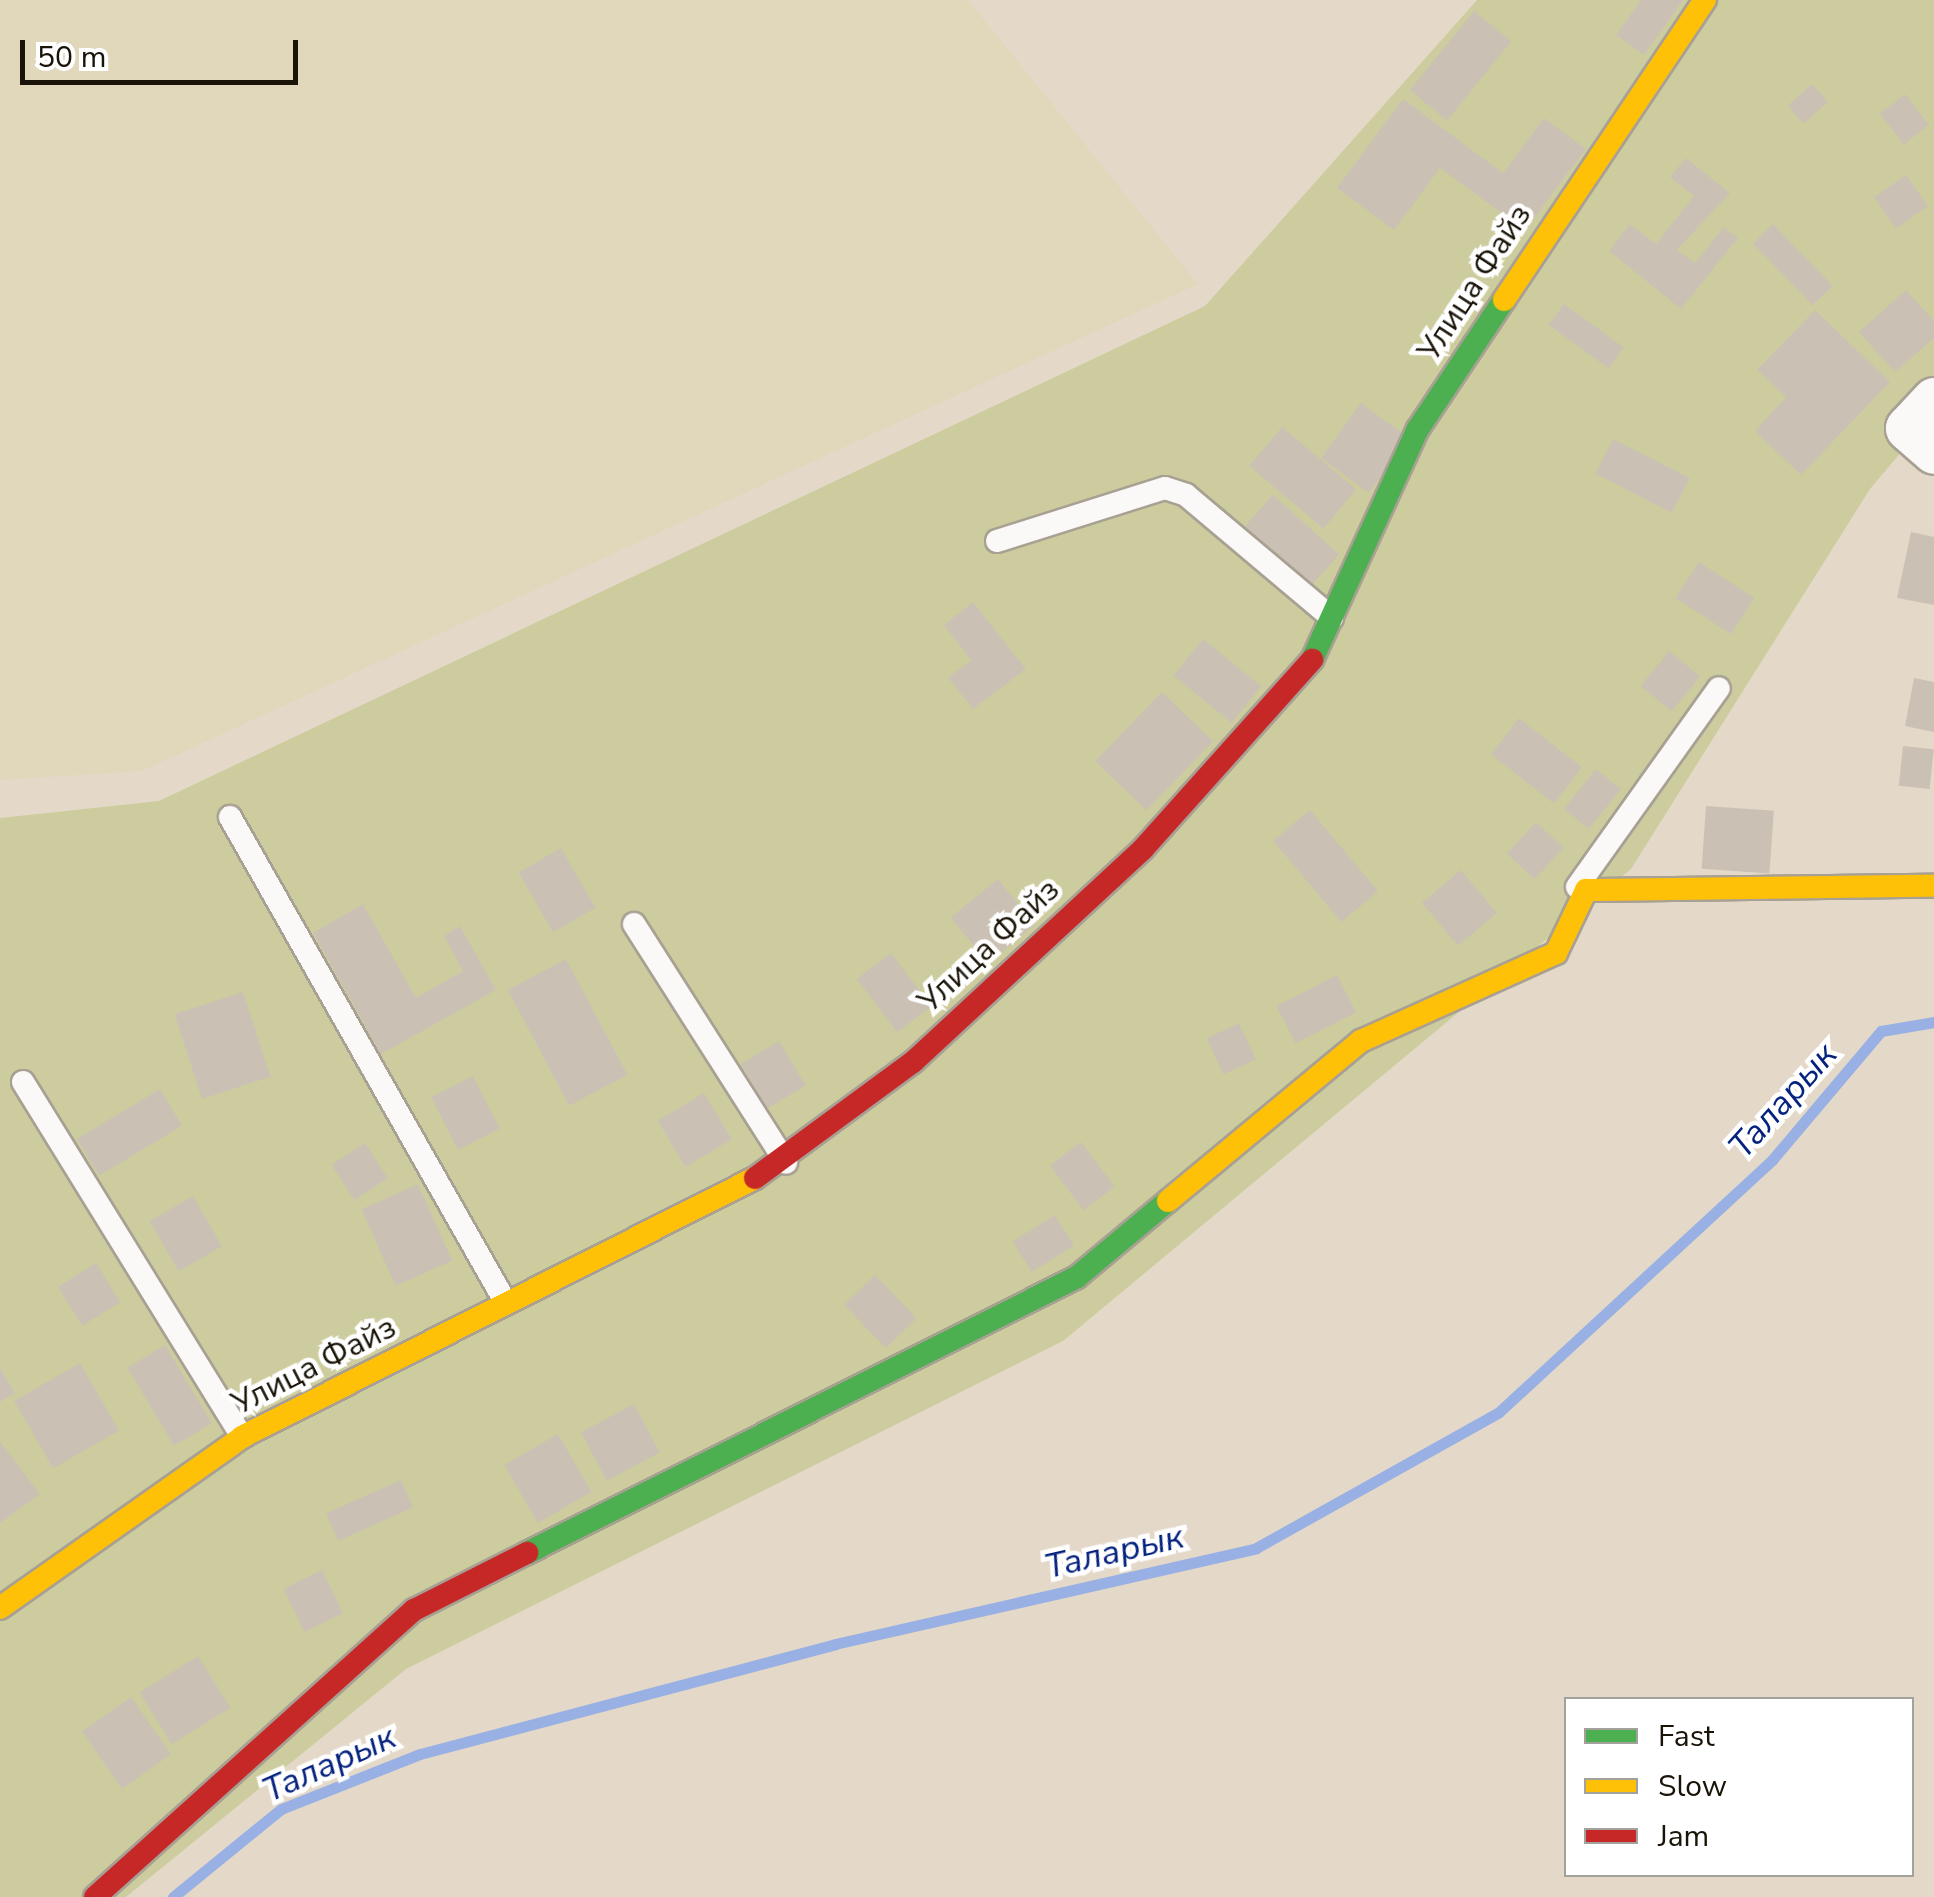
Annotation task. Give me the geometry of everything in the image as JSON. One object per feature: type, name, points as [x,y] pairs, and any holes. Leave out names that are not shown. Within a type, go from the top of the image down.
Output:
[{"type":"street","name":"Улица Файз","points":[[0,1608],[242,1437],[786,1163],[913,1062],[1143,848],[1313,658],[1418,429],[1705,0]]},
{"type":"street","points":[[1934,400],[1908,428],[1934,451]]},
{"type":"street","points":[[96,1897],[414,1610],[1076,1277],[1361,1041],[1556,952],[1586,890],[1934,886]]},
{"type":"lane","points":[[996,541],[1165,488],[1186,495],[1332,618]]},
{"type":"lane","points":[[1556,952],[1579,881],[1719,688]]},
{"type":"lane","points":[[230,816],[507,1306]]},
{"type":"lane","points":[[634,924],[786,1163]]},
{"type":"lane","points":[[23,1082],[242,1437]]},
{"type":"green space","points":[[1477,0],[1934,0],[1934,413],[1870,489],[1631,869],[1063,1341],[406,1669],[126,1897],[0,1897],[0,818],[159,801],[1205,306]]},
{"type":"sand","points":[[0,0],[968,0],[1198,284],[142,771],[0,780]]},
{"type":"building","points":[[1641,0],[1683,0],[1644,55],[1616,35]]},
{"type":"building","points":[[1474,11],[1511,41],[1447,120],[1410,90]]},
{"type":"building","points":[[1812,84],[1828,102],[1804,124],[1787,106]]},
{"type":"building","points":[[1905,94],[1929,125],[1904,144],[1880,114]]},
{"type":"building","points":[[1403,99],[1503,173],[1544,118],[1586,149],[1525,230],[1440,168],[1394,230],[1337,188]]},
{"type":"building","points":[[1686,158],[1730,193],[1677,250],[1695,263],[1724,227],[1738,238],[1681,309],[1609,251],[1630,224],[1656,244],[1694,196],[1670,177]]},
{"type":"building","points":[[1906,175],[1928,206],[1896,228],[1874,197]]},
{"type":"building","points":[[1773,224],[1833,286],[1813,305],[1753,243]]},
{"type":"building","points":[[1906,290],[1934,321],[1934,338],[1895,372],[1859,332]]},
{"type":"building","points":[[1564,304],[1624,347],[1609,369],[1549,325]]},
{"type":"building","points":[[1815,310],[1890,382],[1801,475],[1755,431],[1786,397],[1757,370]]},
{"type":"building","points":[[1361,403],[1409,438],[1369,493],[1321,458]]},
{"type":"building","points":[[1282,427],[1356,489],[1324,528],[1249,466]]},
{"type":"building","points":[[1613,439],[1690,478],[1672,513],[1595,474]]},
{"type":"building","points":[[1273,495],[1339,555],[1308,589],[1242,529]]},
{"type":"building","points":[[1911,532],[1934,537],[1934,605],[1897,598]]},
{"type":"building","points":[[1699,562],[1754,598],[1731,634],[1676,598]]},
{"type":"building","points":[[973,602],[1026,669],[973,709],[948,678],[971,660],[944,625]]},
{"type":"building","points":[[1203,639],[1261,686],[1232,723],[1173,676]]},
{"type":"building","points":[[1669,651],[1700,676],[1672,711],[1641,686]]},
{"type":"building","points":[[1914,678],[1934,682],[1934,732],[1905,726]]},
{"type":"building","points":[[1162,692],[1213,741],[1146,810],[1095,761]]},
{"type":"building","points":[[1519,718],[1582,767],[1554,804],[1491,754]]},
{"type":"building","points":[[1903,746],[1934,749],[1930,789],[1899,786]]},
{"type":"building","points":[[1596,769],[1621,789],[1589,829],[1564,809]]},
{"type":"building","points":[[1706,806],[1774,811],[1769,874],[1702,869]]},
{"type":"building","points":[[1310,810],[1378,891],[1341,922],[1273,841]]},
{"type":"building","points":[[1536,822],[1564,848],[1534,879],[1507,853]]},
{"type":"building","points":[[561,848],[596,908],[553,932],[519,872]]},
{"type":"building","points":[[1461,870],[1497,913],[1458,946],[1422,903]]},
{"type":"building","points":[[998,879],[1035,925],[988,963],[951,917]]},
{"type":"building","points":[[363,904],[416,998],[463,971],[444,936],[460,926],[496,990],[381,1054],[313,933]]},
{"type":"building","points":[[891,953],[931,1007],[897,1032],[857,979]]},
{"type":"building","points":[[566,959],[628,1075],[569,1106],[508,990]]},
{"type":"building","points":[[1337,975],[1356,1012],[1295,1043],[1276,1006]]},
{"type":"building","points":[[243,992],[271,1077],[202,1099],[175,1014]]},
{"type":"building","points":[[1239,1023],[1256,1059],[1223,1074],[1206,1038]]},
{"type":"building","points":[[779,1041],[806,1086],[767,1109],[740,1064]]},
{"type":"building","points":[[473,1076],[500,1129],[458,1150],[431,1097]]},
{"type":"building","points":[[160,1089],[182,1126],[99,1176],[77,1139]]},
{"type":"building","points":[[704,1093],[732,1139],[686,1167],[658,1121]]},
{"type":"building","points":[[1081,1142],[1115,1187],[1084,1210],[1050,1165]]},
{"type":"building","points":[[365,1143],[388,1178],[354,1200],[331,1165]]},
{"type":"building","points":[[418,1184],[452,1261],[396,1286],[361,1209]]},
{"type":"building","points":[[193,1196],[222,1246],[179,1271],[150,1221]]},
{"type":"building","points":[[1055,1215],[1074,1246],[1032,1272],[1013,1241]]},
{"type":"building","points":[[96,1263],[120,1302],[82,1326],[58,1287]]},
{"type":"building","points":[[875,1275],[917,1318],[886,1348],[844,1305]]},
{"type":"building","points":[[165,1345],[212,1423],[174,1446],[127,1368]]},
{"type":"building","points":[[80,1363],[119,1431],[53,1469],[14,1401]]},
{"type":"building","points":[[0,1368],[15,1393],[0,1402]]},
{"type":"building","points":[[634,1404],[660,1453],[607,1481],[581,1432]]},
{"type":"building","points":[[558,1434],[592,1492],[538,1523],[504,1465]]},
{"type":"building","points":[[0,1441],[40,1494],[0,1523]]},
{"type":"building","points":[[401,1480],[413,1507],[338,1541],[326,1513]]},
{"type":"building","points":[[322,1570],[343,1613],[304,1632],[283,1589]]},
{"type":"building","points":[[198,1656],[230,1708],[172,1744],[139,1693]]},
{"type":"building","points":[[131,1697],[171,1754],[122,1789],[82,1731]]},
{"type":"waterway","name":"Таларык","points":[[173,1897],[281,1809],[420,1754],[835,1644],[1256,1548],[1499,1412],[1772,1160],[1881,1031],[1934,1022]]},
{"type":"traffic: fast","points":[[1312,660],[1418,429],[1504,300]]},
{"type":"traffic: fast","points":[[527,1553],[1077,1277],[1168,1201]]},
{"type":"traffic: slow","points":[[1504,300],[1705,0]]},
{"type":"traffic: slow","points":[[1168,1201],[1361,1041],[1556,953],[1586,890],[1934,886]]},
{"type":"traffic: slow","points":[[0,1608],[242,1437],[755,1178]]},
{"type":"traffic: jam","points":[[755,1178],[913,1062],[1143,849],[1312,660]]},
{"type":"traffic: jam","points":[[95,1897],[414,1610],[527,1553]]}]
